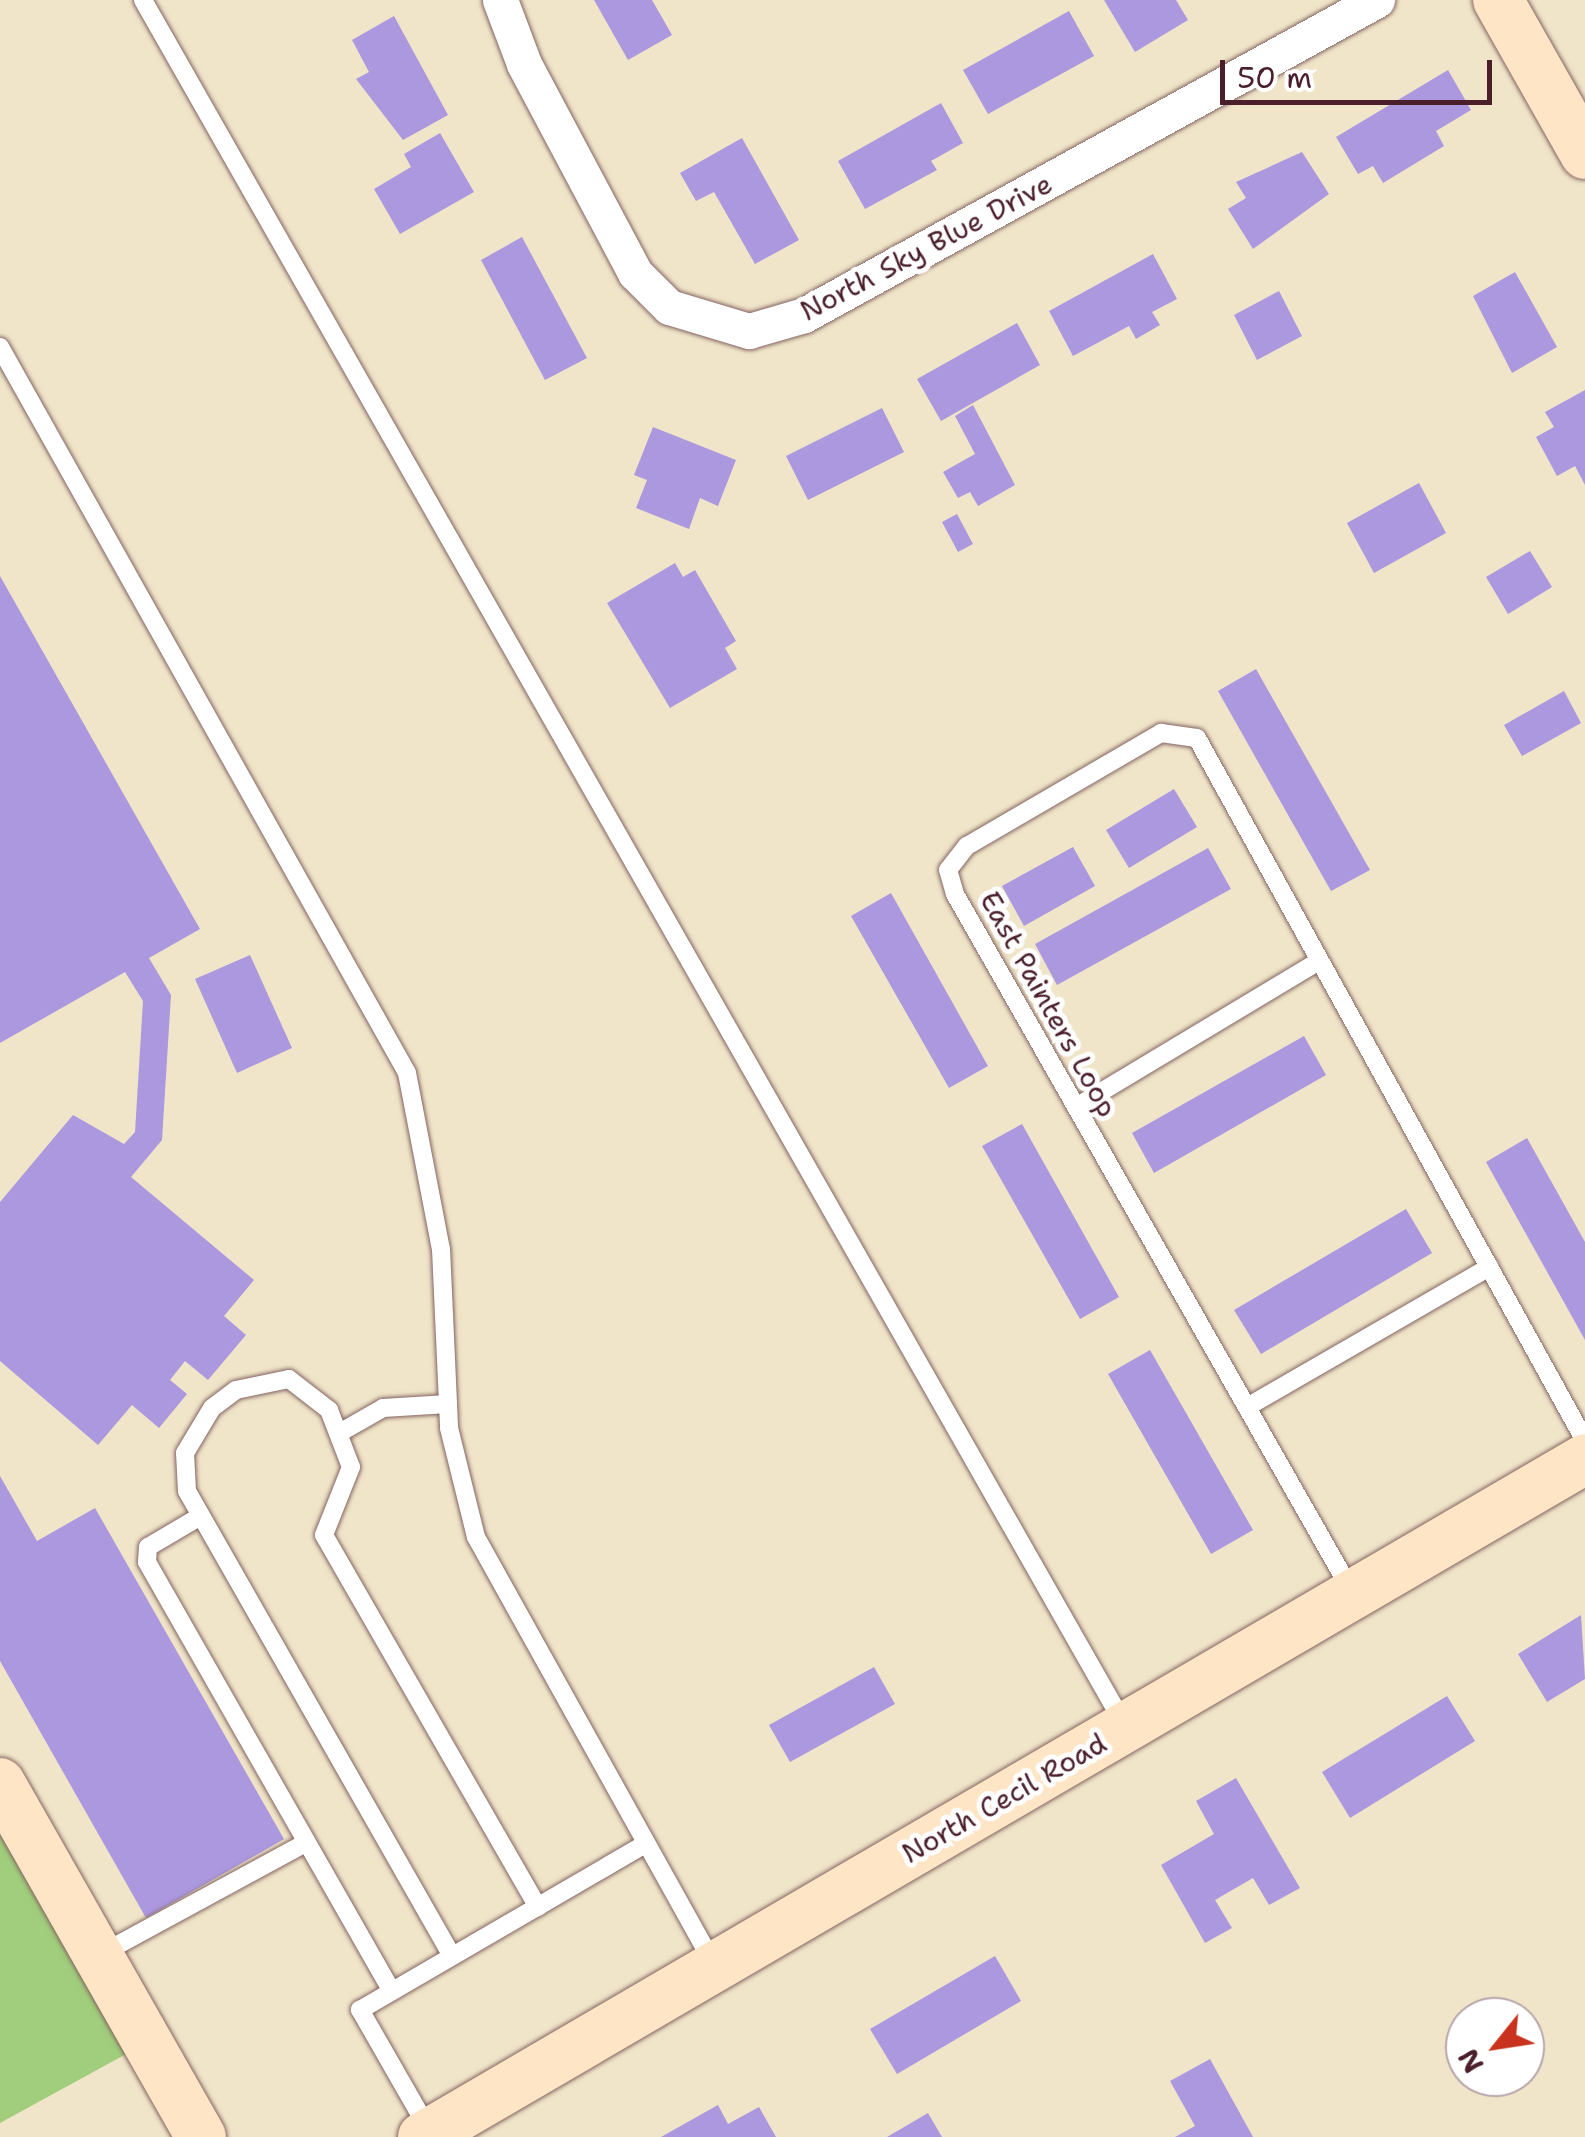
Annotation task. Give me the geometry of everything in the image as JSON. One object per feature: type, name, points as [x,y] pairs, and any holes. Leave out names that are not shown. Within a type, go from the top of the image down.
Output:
[{"type":"street","name":"North Sky Blue Drive","points":[[500,0],[524,64],[635,273],[669,307],[750,331],[804,315],[1378,0]]},
{"type":"street","points":[[1498,0],[1585,154]]},
{"type":"street","name":"North Cecil Road","points":[[426,2135],[1585,1459]]},
{"type":"street","points":[[0,1783],[201,2137]]},
{"type":"lane","points":[[143,0],[1126,1727]]},
{"type":"lane","points":[[0,347],[407,1073],[441,1249],[448,1404],[466,1501],[497,1587],[716,1966]]},
{"type":"lane","name":"East Painters Loop","points":[[1353,1595],[956,894],[948,870],[968,846],[1161,733],[1197,738],[1585,1441]]},
{"type":"lane","points":[[1076,1107],[1319,962]]},
{"type":"lane","points":[[1247,1407],[1489,1267]]},
{"type":"lane","points":[[452,1956],[199,1517],[185,1453],[212,1408],[236,1390],[289,1379],[311,1391],[341,1432],[348,1492],[324,1535],[538,1907]]},
{"type":"lane","points":[[341,1432],[383,1408],[448,1404]]},
{"type":"lane","points":[[199,1517],[148,1546],[146,1562],[392,1991]]},
{"type":"lane","points":[[98,1956],[307,1842]]},
{"type":"lane","points":[[426,2135],[360,2010],[644,1845]]},
{"type":"green space","points":[[0,1826],[128,2053],[0,2123]]},
{"type":"building","points":[[594,0],[652,0],[672,35],[628,60]]},
{"type":"building","points":[[1104,0],[1176,0],[1188,20],[1135,52]]},
{"type":"building","points":[[1069,11],[1094,56],[988,114],[963,70]]},
{"type":"building","points":[[394,16],[448,115],[403,140],[356,79],[369,72],[352,40]]},
{"type":"building","points":[[1448,70],[1471,110],[1436,131],[1444,146],[1383,183],[1373,166],[1358,174],[1336,137]]},
{"type":"building","points":[[941,103],[963,143],[931,161],[937,170],[865,209],[838,161]]},
{"type":"building","points":[[440,133],[474,192],[400,234],[374,189],[411,167],[404,154]]},
{"type":"building","points":[[742,138],[799,240],[755,264],[714,192],[696,201],[680,173]]},
{"type":"building","points":[[1302,152],[1329,194],[1253,249],[1228,209],[1246,198],[1236,182]]},
{"type":"building","points":[[522,237],[587,358],[545,380],[481,260]]},
{"type":"building","points":[[1153,254],[1177,299],[1152,312],[1160,325],[1136,339],[1129,326],[1073,356],[1049,311]]},
{"type":"building","points":[[1515,272],[1557,347],[1512,373],[1473,296]]},
{"type":"building","points":[[1279,291],[1302,336],[1257,360],[1234,315]]},
{"type":"building","points":[[1017,323],[1040,365],[941,421],[917,379]]},
{"type":"building","points":[[1585,390],[1585,485],[1575,466],[1557,476],[1536,437],[1554,427],[1545,412]]},
{"type":"building","points":[[973,405],[1015,485],[978,506],[970,492],[958,498],[943,472],[975,454],[955,416]]},
{"type":"building","points":[[882,408],[904,452],[808,500],[786,456]]},
{"type":"building","points":[[653,427],[736,460],[718,506],[700,498],[689,529],[636,508],[647,480],[634,475]]},
{"type":"building","points":[[1419,483],[1446,533],[1374,573],[1347,523]]},
{"type":"building","points":[[957,514],[973,544],[958,552],[942,522]]},
{"type":"building","points":[[1530,551],[1552,587],[1508,614],[1486,577]]},
{"type":"building","points":[[675,563],[683,577],[695,570],[736,641],[725,648],[737,669],[670,708],[607,603]]},
{"type":"building","points":[[0,576],[200,929],[149,958],[171,995],[162,1140],[131,1177],[254,1280],[224,1316],[246,1335],[208,1380],[185,1361],[170,1380],[187,1394],[159,1428],[132,1405],[98,1445],[0,1361],[0,1202],[73,1115],[124,1144],[135,1132],[143,1001],[125,972],[0,1043]]},
{"type":"building","points":[[1256,669],[1370,870],[1331,891],[1218,691]]},
{"type":"building","points":[[1564,691],[1581,723],[1522,756],[1504,725]]},
{"type":"building","points":[[1174,789],[1197,827],[1129,868],[1106,830]]},
{"type":"building","points":[[1073,847],[1095,886],[1024,926],[1002,886]]},
{"type":"building","points":[[1208,848],[1231,889],[1057,985],[1035,944]]},
{"type":"building","points":[[891,893],[988,1066],[949,1088],[851,916]]},
{"type":"building","points":[[250,955],[292,1048],[237,1073],[195,979]]},
{"type":"building","points":[[1304,1036],[1326,1075],[1154,1173],[1132,1133]]},
{"type":"building","points":[[1022,1124],[1119,1297],[1080,1319],[982,1146]]},
{"type":"building","points":[[1527,1138],[1585,1242],[1585,1340],[1486,1162]]},
{"type":"building","points":[[1406,1209],[1432,1253],[1261,1354],[1234,1310]]},
{"type":"building","points":[[1150,1350],[1253,1530],[1211,1554],[1108,1374]]},
{"type":"building","points":[[0,1476],[37,1541],[95,1508],[284,1839],[146,1918],[0,1661]]},
{"type":"building","points":[[1581,1615],[1585,1679],[1547,1702],[1518,1654]]},
{"type":"building","points":[[874,1667],[895,1704],[790,1762],[769,1725]]},
{"type":"building","points":[[1447,1696],[1475,1741],[1350,1818],[1322,1772]]},
{"type":"building","points":[[1236,1778],[1300,1888],[1269,1905],[1253,1878],[1215,1900],[1232,1928],[1205,1943],[1161,1865],[1214,1834],[1196,1801]]},
{"type":"building","points":[[995,1956],[1021,2001],[897,2074],[870,2029]]},
{"type":"building","points":[[1210,2059],[1253,2137],[1175,2137],[1195,2126],[1170,2081]]},
{"type":"building","points":[[718,2105],[728,2124],[759,2107],[776,2137],[661,2137]]},
{"type":"building","points":[[928,2113],[942,2137],[887,2137]]}]
